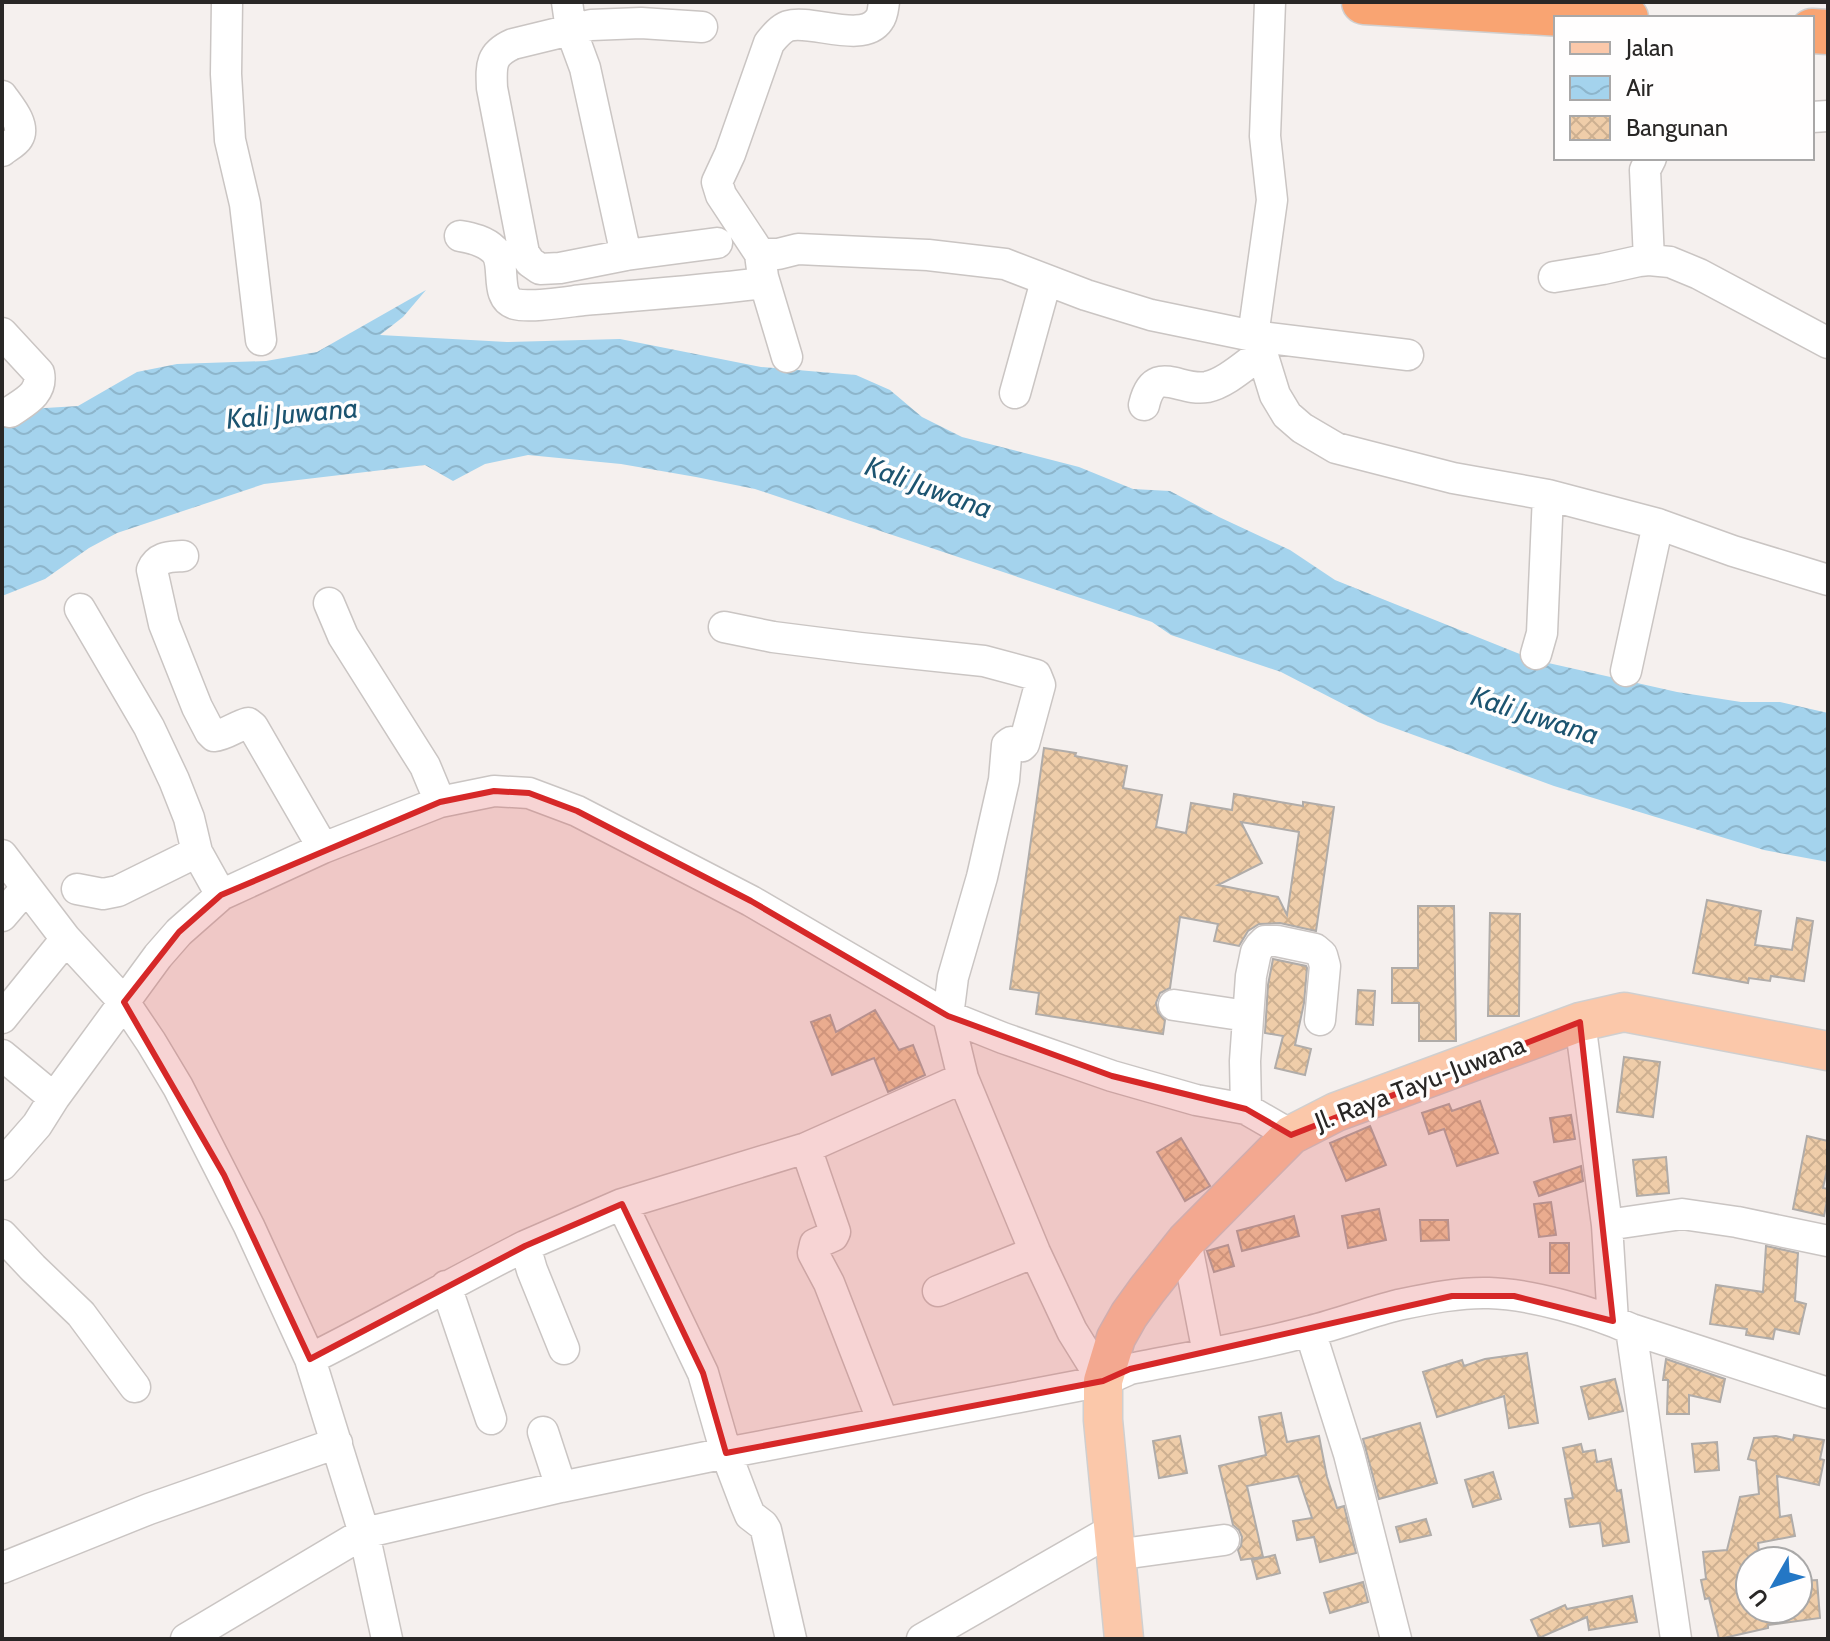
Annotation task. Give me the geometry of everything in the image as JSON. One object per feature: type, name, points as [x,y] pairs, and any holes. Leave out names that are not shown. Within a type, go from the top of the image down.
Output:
[{"type":"highway","points":[[1364,2],[1593,16]]},
{"type":"main road","name":"Jl. Raya Tayu-Juwana","points":[[1124,1639],[1103,1420],[1103,1381],[1116,1338],[1129,1315],[1186,1241],[1291,1135],[1336,1112],[1580,1022],[1624,1012],[1828,1051]]},
{"type":"street","points":[[227,2],[226,74],[230,140],[245,204],[261,340]]},
{"type":"street","points":[[787,357],[762,266],[721,195],[717,182],[769,43],[779,32],[786,26],[799,25],[853,31],[863,29],[879,21],[884,2]]},
{"type":"street","points":[[1270,2],[1265,136],[1272,200],[1257,345],[1275,395],[1287,415],[1302,428],[1336,448],[1453,478],[1548,495],[1658,524],[1828,580]]},
{"type":"street","points":[[702,27],[641,23],[591,25],[569,16],[501,50],[491,65],[492,88],[524,253],[540,269],[717,243]]},
{"type":"street","points":[[569,16],[585,68],[626,255]]},
{"type":"street","points":[[2,96],[17,119],[20,134],[2,151]]},
{"type":"street","points":[[1649,260],[1645,170],[1650,160]]},
{"type":"street","points":[[460,236],[496,251],[504,292],[508,300],[515,304],[755,284],[762,266],[778,254],[798,249],[928,255],[1005,264],[1046,281],[1151,315],[1257,345],[1408,355]]},
{"type":"street","points":[[1554,277],[1649,260],[1670,262],[1699,274],[1828,343]]},
{"type":"street","points":[[1015,393],[1046,281]]},
{"type":"street","points":[[2,333],[39,373],[41,381],[32,397],[10,412]]},
{"type":"street","points":[[1144,405],[1148,391],[1157,382],[1206,387],[1224,380],[1257,345]]},
{"type":"street","points":[[1536,654],[1542,633],[1548,495]]},
{"type":"street","points":[[1626,671],[1658,524]]},
{"type":"street","points":[[183,556],[162,558],[152,570],[164,624],[204,720],[214,736],[248,723],[253,727],[323,848]]},
{"type":"street","points":[[329,603],[343,636],[425,766],[440,802]]},
{"type":"street","points":[[80,609],[149,727],[189,818],[197,852],[221,895]]},
{"type":"street","points":[[724,627],[773,637],[984,661],[1036,675],[1039,680],[1026,740],[1022,746],[1011,742],[1007,745],[1004,780],[982,877],[953,977],[948,1016],[963,1078],[1035,1252],[1072,1331],[1103,1381]]},
{"type":"street","points":[[2,1165],[37,1125],[124,1002],[179,932],[221,895],[323,848],[440,802],[494,791],[529,793],[577,811],[751,901],[948,1016],[1112,1076],[1196,1100],[1246,1109],[1291,1135]]},
{"type":"street","points":[[77,889],[92,894],[118,891],[197,852]]},
{"type":"street","points":[[2,855],[66,939],[124,1002],[178,1087],[224,1175],[310,1359],[364,1533],[387,1639]]},
{"type":"street","points":[[2,916],[26,888]]},
{"type":"street","points":[[2,1018],[66,939]]},
{"type":"street","points":[[1246,1109],[1247,1016],[1256,952],[1265,941],[1315,949],[1322,955],[1325,966],[1320,1020]]},
{"type":"street","points":[[1174,1005],[1247,1016]]},
{"type":"street","points":[[1580,1022],[1622,1325],[1676,1639]]},
{"type":"street","points":[[2,1055],[54,1098]]},
{"type":"street","points":[[310,1359],[525,1246],[622,1204],[806,1148],[963,1078]]},
{"type":"street","points":[[806,1148],[835,1232],[833,1236],[815,1244],[813,1253],[829,1283],[883,1422]]},
{"type":"street","points":[[622,1204],[703,1373],[726,1453],[750,1515],[766,1530],[791,1639]]},
{"type":"street","points":[[1607,1225],[1682,1214],[1828,1241]]},
{"type":"street","points":[[2,1235],[81,1314],[135,1387]]},
{"type":"street","points":[[1186,1241],[1208,1353]]},
{"type":"street","points":[[525,1246],[564,1349]]},
{"type":"street","points":[[938,1291],[1035,1252]]},
{"type":"street","points":[[446,1286],[491,1419]]},
{"type":"street","points":[[186,1639],[364,1533],[561,1487],[726,1453],[1045,1394],[1103,1381],[1130,1369],[1310,1331],[1398,1306],[1452,1296],[1488,1293],[1562,1306],[1828,1393]]},
{"type":"street","points":[[1310,1331],[1349,1454],[1396,1639]]},
{"type":"street","points":[[543,1432],[561,1487]]},
{"type":"street","points":[[2,1568],[149,1509],[337,1443]]},
{"type":"street","points":[[922,1639],[1114,1542],[1224,1540]]},
{"type":"highlighted area","points":[[494,791],[529,793],[577,811],[751,901],[948,1016],[1112,1076],[1246,1109],[1291,1135],[1580,1022],[1613,1321],[1514,1296],[1452,1296],[1130,1369],[1103,1381],[726,1453],[703,1373],[622,1204],[525,1246],[310,1359],[224,1175],[124,1002],[179,932],[221,895],[440,802]]},
{"type":"water","name":"Kali Juwana","points":[[426,290],[403,317],[380,335],[507,342],[620,339],[761,367],[856,375],[890,390],[922,417],[962,437],[1079,467],[1133,489],[1170,491],[1290,550],[1335,580],[1535,660],[1677,692],[1741,702],[1780,702],[1828,713],[1828,862],[1764,850],[1554,786],[1378,722],[1281,672],[1171,635],[1152,622],[755,489],[621,464],[528,455],[485,464],[453,481],[425,465],[264,484],[117,533],[89,548],[45,579],[2,596],[2,422],[29,409],[78,406],[137,372],[177,364],[266,361],[317,352]]},
{"type":"building","points":[[1044,748],[1127,766],[1123,788],[1162,795],[1156,827],[1186,833],[1191,803],[1232,810],[1234,794],[1303,806],[1303,802],[1334,807],[1316,931],[1280,923],[1259,924],[1248,931],[1239,946],[1214,941],[1218,924],[1180,917],[1170,988],[1160,993],[1156,1003],[1158,1012],[1165,1020],[1163,1034],[1036,1014],[1039,993],[1010,989]],"holes":[[[1241,822],[1299,832],[1287,915],[1278,897],[1218,885],[1262,863]]]},
{"type":"building","points":[[1707,900],[1761,911],[1755,945],[1792,950],[1797,918],[1813,921],[1804,981],[1771,976],[1770,981],[1749,978],[1748,983],[1693,973]]},
{"type":"building","points":[[1418,906],[1454,906],[1456,1041],[1419,1041],[1419,1003],[1392,1003],[1392,968],[1418,968]]},
{"type":"building","points":[[1490,913],[1520,914],[1519,1016],[1488,1016]]},
{"type":"building","points":[[1273,959],[1307,968],[1304,1003],[1295,1045],[1311,1049],[1305,1075],[1275,1068],[1283,1036],[1265,1033]]},
{"type":"building","points":[[1358,990],[1375,991],[1373,1025],[1356,1024]]},
{"type":"building","points":[[875,1010],[899,1050],[913,1045],[925,1075],[888,1092],[874,1058],[832,1075],[811,1022],[830,1015],[836,1032]]},
{"type":"building","points":[[1624,1057],[1660,1062],[1653,1117],[1617,1112]]},
{"type":"building","points":[[1480,1101],[1498,1153],[1457,1166],[1444,1129],[1429,1134],[1422,1113],[1449,1104],[1452,1111]]},
{"type":"building","points":[[1571,1115],[1575,1139],[1554,1142],[1550,1118]]},
{"type":"building","points":[[1370,1126],[1386,1165],[1346,1181],[1330,1143]]},
{"type":"building","points":[[1807,1136],[1828,1141],[1828,1165],[1823,1188],[1828,1189],[1828,1195],[1824,1216],[1793,1209]]},
{"type":"building","points":[[1181,1138],[1210,1186],[1185,1201],[1157,1152]]},
{"type":"building","points":[[1666,1157],[1669,1193],[1637,1196],[1633,1160]]},
{"type":"building","points":[[1581,1166],[1583,1181],[1539,1196],[1534,1182]]},
{"type":"building","points":[[1551,1202],[1556,1235],[1539,1237],[1534,1204]]},
{"type":"building","points":[[1379,1209],[1386,1240],[1348,1248],[1342,1216]]},
{"type":"building","points":[[1294,1216],[1299,1236],[1242,1251],[1237,1231]]},
{"type":"building","points":[[1420,1220],[1448,1220],[1449,1240],[1421,1241]]},
{"type":"building","points":[[1550,1243],[1569,1243],[1569,1273],[1550,1273]]},
{"type":"building","points":[[1228,1245],[1234,1266],[1214,1272],[1207,1251]]},
{"type":"building","points":[[1766,1246],[1798,1253],[1795,1301],[1806,1304],[1799,1334],[1775,1329],[1773,1339],[1746,1335],[1747,1329],[1710,1324],[1716,1285],[1763,1292]]},
{"type":"building","points":[[1527,1353],[1538,1423],[1509,1428],[1504,1396],[1437,1417],[1423,1372],[1462,1360],[1464,1366],[1485,1359]]},
{"type":"building","points":[[1666,1359],[1725,1379],[1720,1402],[1689,1395],[1689,1414],[1667,1414],[1668,1380],[1663,1380]]},
{"type":"building","points":[[1615,1379],[1623,1411],[1589,1419],[1581,1387]]},
{"type":"building","points":[[1281,1413],[1287,1442],[1319,1436],[1327,1477],[1337,1508],[1344,1506],[1356,1553],[1320,1562],[1314,1537],[1297,1540],[1293,1521],[1312,1518],[1298,1476],[1247,1486],[1263,1557],[1241,1560],[1238,1550],[1242,1537],[1233,1525],[1219,1466],[1266,1455],[1259,1417]]},
{"type":"building","points":[[1420,1423],[1437,1483],[1379,1499],[1363,1439]]},
{"type":"building","points":[[1794,1435],[1824,1440],[1819,1485],[1777,1476],[1780,1517],[1791,1515],[1795,1536],[1758,1545],[1734,1545],[1734,1625],[1768,1625],[1768,1628],[1719,1639],[1701,1580],[1706,1579],[1703,1552],[1727,1550],[1740,1497],[1759,1494],[1756,1461],[1748,1459],[1754,1438],[1776,1436],[1793,1440]]},
{"type":"building","points":[[1180,1436],[1187,1473],[1159,1478],[1153,1441]]},
{"type":"building","points":[[1717,1442],[1719,1470],[1695,1472],[1692,1444]]},
{"type":"building","points":[[1581,1444],[1583,1452],[1595,1450],[1597,1462],[1611,1459],[1617,1491],[1621,1490],[1629,1542],[1603,1546],[1600,1523],[1570,1527],[1565,1499],[1573,1498],[1563,1448]]},
{"type":"building","points":[[1493,1472],[1501,1499],[1473,1507],[1465,1480]]},
{"type":"building","points":[[1426,1519],[1431,1535],[1400,1542],[1396,1527]]},
{"type":"building","points":[[1275,1555],[1280,1573],[1257,1579],[1252,1560]]},
{"type":"building","points":[[1814,1580],[1817,1580],[1820,1618],[1814,1619]]},
{"type":"building","points":[[1363,1582],[1368,1602],[1330,1613],[1324,1593]]},
{"type":"building","points":[[1632,1596],[1637,1622],[1589,1630],[1587,1617],[1539,1638],[1531,1620],[1565,1605],[1567,1609]]}]
